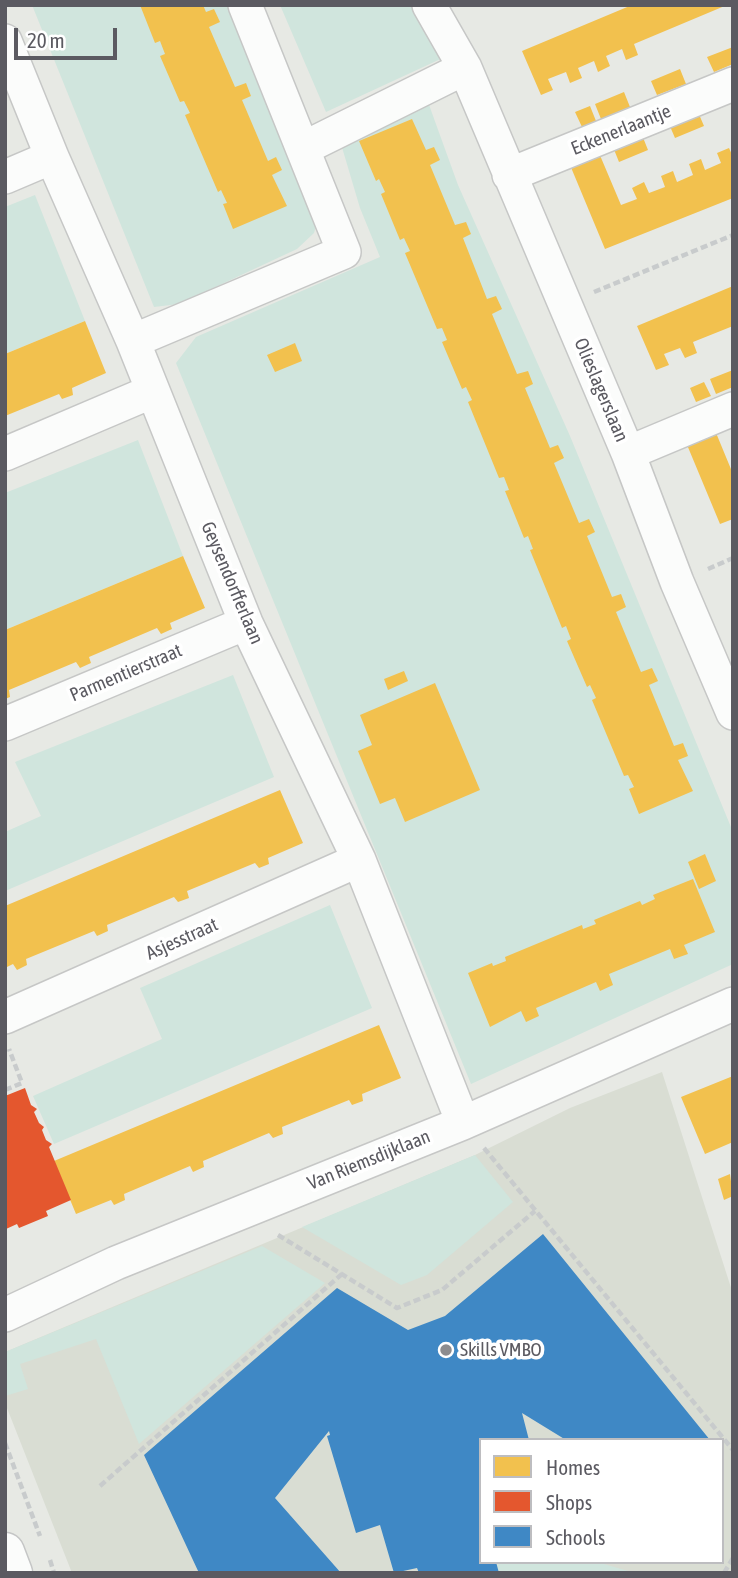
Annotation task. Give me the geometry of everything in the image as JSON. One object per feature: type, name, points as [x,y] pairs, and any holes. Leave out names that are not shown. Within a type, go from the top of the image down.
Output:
[{"type":"main road","points":[[5,1552],[13,1573]]},
{"type":"street","points":[[133,341],[344,252],[245,5]]},
{"type":"street","name":"Olieslagerslaan","points":[[430,6],[465,68],[628,453],[677,582],[733,713]]},
{"type":"street","name":"Geysendorfferlaan","points":[[5,41],[52,157],[133,341],[246,623],[359,860],[463,1123]]},
{"type":"street","points":[[304,148],[465,68]]},
{"type":"street","name":"Eckenerlaantje","points":[[509,175],[733,84]]},
{"type":"street","points":[[5,177],[52,157]]},
{"type":"street","points":[[5,454],[153,391]]},
{"type":"street","points":[[628,453],[733,408]]},
{"type":"street","name":"Parmentierstraat","points":[[5,724],[246,623]]},
{"type":"street","name":"Asjesstraat","points":[[5,1017],[359,860]]},
{"type":"street","name":"Van Riemsdijklaan","points":[[5,1315],[116,1263],[463,1123],[733,1004]]},
{"type":"path","points":[[565,304],[733,235]]},
{"type":"path","points":[[5,1041],[22,1083],[5,1090]]},
{"type":"path","points":[[463,1123],[723,1438]]},
{"type":"path","points":[[244,1210],[263,1226],[397,1308],[442,1290],[536,1211]]},
{"type":"path","points":[[100,1486],[342,1274]]},
{"type":"path","points":[[5,1443],[54,1573]]},
{"type":"path","points":[[724,1573],[733,1558]]},
{"type":"shaded area","points":[[662,1072],[733,1294],[733,1573],[72,1573],[5,1403],[5,1352],[475,1155],[570,1108]]},
{"type":"green space","points":[[32,5],[236,5],[320,212],[314,233],[297,249],[179,304],[154,307]]},
{"type":"green space","points":[[280,5],[418,5],[447,56],[326,112]]},
{"type":"green space","points":[[428,102],[458,185],[570,436],[733,832],[733,964],[471,1084],[176,363],[196,337],[380,257],[360,208],[341,144]]},
{"type":"green space","points":[[35,195],[85,321],[5,354],[5,207]]},
{"type":"green space","points":[[138,440],[183,556],[5,630],[5,493]]},
{"type":"green space","points":[[233,675],[274,777],[5,891],[5,832],[41,816],[15,762]]},
{"type":"green space","points":[[330,905],[372,1008],[54,1144],[33,1096],[162,1039],[140,988]]},
{"type":"green space","points":[[475,1155],[513,1202],[427,1275],[401,1285],[302,1227]]},
{"type":"green space","points":[[262,1246],[325,1283],[139,1444],[96,1339],[20,1364],[28,1389],[5,1396],[5,1352]]},
{"type":"green space","points":[[497,1564],[604,1564],[635,1573],[499,1573]]},
{"type":"building: Homes","points":[[140,5],[203,5],[206,12],[214,9],[220,22],[209,27],[235,87],[246,83],[251,96],[242,100],[268,161],[276,157],[282,170],[272,175],[287,206],[233,229],[223,204],[227,203],[221,190],[218,192],[185,115],[190,113],[184,101],[180,102],[160,56],[165,54],[160,41],[155,43]]},
{"type":"building: Homes","points":[[632,5],[727,5],[634,44],[638,55],[626,60],[622,49],[606,56],[610,66],[598,72],[594,61],[578,68],[582,78],[570,83],[566,72],[548,79],[553,90],[541,95],[522,51]]},
{"type":"building: Homes","points":[[733,47],[733,64],[714,72],[707,57]]},
{"type":"building: Homes","points":[[680,69],[686,84],[657,95],[651,81]]},
{"type":"building: Homes","points":[[624,92],[630,107],[601,119],[595,104]]},
{"type":"building: Homes","points":[[590,106],[596,121],[582,127],[575,112]]},
{"type":"building: Homes","points":[[698,112],[704,126],[675,138],[669,124]]},
{"type":"building: Homes","points":[[412,119],[426,150],[434,147],[440,160],[430,165],[455,225],[466,222],[471,234],[463,238],[487,299],[496,296],[502,309],[492,314],[517,374],[528,371],[533,384],[525,388],[550,448],[558,445],[564,458],[554,463],[579,523],[589,519],[595,532],[587,536],[612,597],[621,594],[626,607],[616,612],[641,672],[652,668],[658,681],[649,685],[674,746],[683,743],[688,756],[678,760],[693,791],[639,814],[629,789],[634,787],[628,775],[624,776],[592,700],[596,698],[590,685],[587,687],[567,641],[571,639],[566,626],[562,628],[530,550],[533,549],[528,536],[524,538],[505,491],[509,490],[504,477],[499,478],[468,402],[472,400],[466,387],[462,389],[442,342],[447,340],[442,328],[437,329],[405,253],[410,251],[404,238],[400,240],[381,194],[385,192],[379,179],[376,181],[359,141]]},
{"type":"building: Homes","points":[[642,135],[648,150],[619,162],[613,147]]},
{"type":"building: Homes","points":[[729,148],[733,157],[733,198],[605,249],[570,165],[599,153],[621,205],[637,199],[632,188],[644,182],[649,193],[665,187],[661,176],[673,171],[677,182],[693,175],[689,164],[701,159],[705,170],[721,163],[717,153]]},
{"type":"building: Homes","points":[[733,286],[733,326],[693,342],[697,353],[685,358],[680,348],[664,354],[669,365],[656,370],[637,326]]},
{"type":"building: Homes","points":[[85,321],[106,373],[72,388],[73,395],[62,399],[59,394],[5,416],[5,354]]},
{"type":"building: Homes","points":[[295,343],[302,361],[275,372],[267,355]]},
{"type":"building: Homes","points":[[733,370],[733,387],[716,394],[710,379]]},
{"type":"building: Homes","points":[[704,382],[711,396],[696,402],[690,388]]},
{"type":"building: Homes","points":[[714,428],[733,474],[733,519],[720,524],[685,440]]},
{"type":"building: Homes","points":[[183,556],[205,608],[170,623],[172,629],[161,634],[157,628],[89,657],[91,663],[80,668],[76,662],[9,690],[10,697],[5,699],[5,630]]},
{"type":"building: Homes","points":[[404,671],[408,681],[388,690],[384,679]]},
{"type":"building: Homes","points":[[435,683],[480,790],[405,822],[395,798],[380,804],[358,751],[372,745],[360,715]]},
{"type":"building: Homes","points":[[280,790],[303,843],[268,858],[269,864],[259,868],[255,863],[187,891],[189,898],[178,902],[174,897],[107,925],[108,931],[97,936],[94,931],[26,959],[27,965],[17,970],[13,964],[5,968],[5,906]]},
{"type":"building: Homes","points":[[705,854],[716,881],[699,889],[688,862]]},
{"type":"building: Homes","points":[[693,879],[715,932],[684,945],[688,954],[674,959],[670,949],[609,974],[613,985],[600,991],[596,982],[536,1008],[539,1016],[526,1022],[521,1011],[490,1027],[468,973],[492,963],[493,966],[506,961],[505,957],[582,925],[583,929],[596,924],[594,920],[640,901],[642,905],[655,899],[653,895]]},
{"type":"building: Homes","points":[[379,1025],[401,1078],[362,1094],[363,1101],[352,1105],[349,1100],[282,1127],[283,1134],[273,1138],[269,1133],[203,1161],[204,1167],[193,1172],[190,1166],[124,1194],[125,1200],[114,1205],[111,1200],[76,1214],[54,1161]]},
{"type":"building: Homes","points":[[733,1076],[733,1142],[705,1154],[681,1097]]},
{"type":"building: Homes","points":[[730,1174],[733,1196],[724,1200],[718,1179]]},
{"type":"building: Shops","points":[[25,1088],[31,1105],[37,1109],[34,1112],[44,1127],[42,1130],[46,1140],[52,1144],[49,1147],[71,1200],[46,1211],[48,1216],[19,1228],[17,1224],[6,1229],[5,1096]]},
{"type":"building: Schools","points":[[543,1234],[708,1438],[563,1438],[522,1413],[528,1438],[479,1438],[479,1564],[497,1564],[499,1573],[419,1573],[417,1568],[394,1573],[380,1525],[356,1533],[327,1436],[330,1435],[329,1431],[275,1498],[341,1573],[199,1573],[144,1455],[337,1288],[408,1330],[445,1316]]},
{"type":"place","name":"Skills VMBO","points":[[446,1350]]}]
